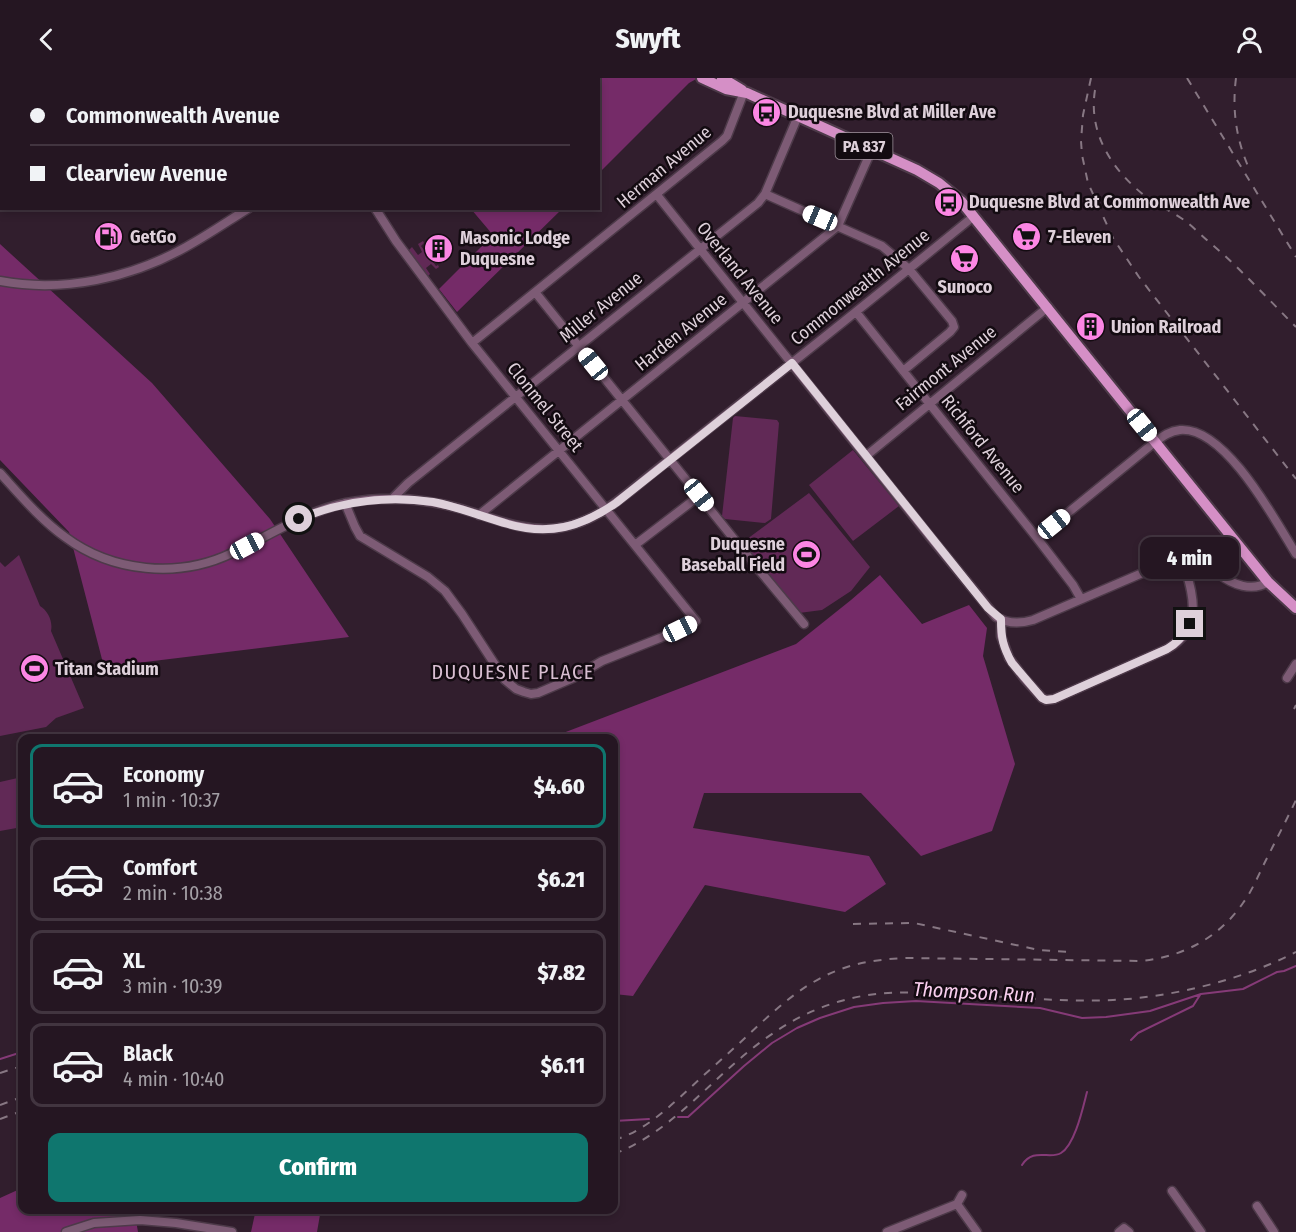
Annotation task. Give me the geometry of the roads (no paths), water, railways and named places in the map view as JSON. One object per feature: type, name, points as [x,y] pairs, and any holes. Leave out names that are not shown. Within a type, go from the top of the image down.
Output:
[{"type":"main road","name":"PA 837","points":[[702,78],[729,81],[744,92],[907,165],[933,179],[961,201],[1268,582],[1296,608]]},
{"type":"street","name":"Herman Avenue","points":[[472,343],[722,141],[727,136],[744,92]]},
{"type":"street","name":"Miller Avenue","points":[[392,499],[408,483],[758,203],[765,194],[798,116]]},
{"type":"street","name":"Harden Avenue","points":[[479,515],[838,226],[872,149]]},
{"type":"street","points":[[765,194],[882,246],[909,269],[952,321],[954,327],[950,333],[903,371]]},
{"type":"street","name":"Overland Avenue","points":[[657,195],[981,600],[992,613],[1001,619]]},
{"type":"street","points":[[0,281],[39,285],[99,279],[125,273],[185,248],[246,210]]},
{"type":"street","name":"Clonmel Street","points":[[345,504],[360,536],[428,577],[448,594],[505,680],[516,689],[531,694],[546,691],[602,661],[656,640],[696,621],[472,343],[396,241],[376,210]]},
{"type":"street","name":"Commonwealth Avenue","points":[[0,473],[39,514],[88,552],[115,563],[149,568],[187,567],[220,559],[299,519],[319,511],[362,501],[392,499],[434,502],[516,526],[546,529],[575,525],[607,509],[974,216]]},
{"type":"street","points":[[535,292],[804,624]]},
{"type":"street","name":"Fairmont Avenue","points":[[866,456],[1048,307]]},
{"type":"street","name":"Richford Avenue","points":[[856,312],[1037,538],[1081,599]]},
{"type":"street","points":[[1037,538],[1155,442],[1167,433],[1181,430],[1195,432],[1214,442],[1227,455],[1263,498],[1296,554]]},
{"type":"street","points":[[635,545],[699,495]]},
{"type":"street","points":[[1182,556],[1193,597],[1194,610],[1190,624],[1173,646],[1054,699],[1046,700],[1012,663],[1002,642],[1001,619],[1016,623],[1027,622],[1182,556],[1190,556],[1202,561],[1235,583],[1255,587],[1268,582]]},
{"type":"street","points":[[1287,678],[1296,664]]},
{"type":"street","points":[[1172,1191],[1201,1232]]},
{"type":"street","points":[[887,1232],[957,1204],[962,1195]]},
{"type":"street","points":[[957,1204],[977,1232]]},
{"type":"street","points":[[1257,1206],[1274,1232]]},
{"type":"street","points":[[66,1232],[94,1223],[140,1220],[232,1232]]},
{"type":"waterway","name":"Thompson Run","points":[[678,1117],[688,1117],[772,1043],[797,1028],[854,1007],[916,1001],[1040,1008],[1082,1018],[1106,1017],[1150,1011],[1201,994],[1243,989],[1277,972],[1296,966]]},
{"type":"waterway","points":[[1131,1040],[1138,1033],[1193,1006],[1200,995]]},
{"type":"waterway","name":"Thompson Run","points":[[0,1059],[18,1053]]},
{"type":"waterway","points":[[1022,1165],[1036,1155],[1057,1155],[1066,1149],[1078,1125],[1087,1092]]},
{"type":"waterway","name":"Thompson Run","points":[[618,1121],[649,1119]]},
{"type":"railway","points":[[1091,78],[1083,115],[1082,155],[1088,183],[1113,238],[1139,277],[1296,479]]},
{"type":"railway","points":[[1187,78],[1296,257]]},
{"type":"railway","points":[[1236,78],[1234,101],[1236,123],[1240,145],[1248,166]]},
{"type":"railway","points":[[1095,90],[1095,121],[1099,136],[1122,175],[1145,196],[1193,227],[1242,272],[1296,327]]},
{"type":"railway","points":[[1294,709],[1296,705]]},
{"type":"railway","points":[[618,1139],[645,1126],[663,1112],[792,997],[816,980],[844,968],[875,961],[907,958],[1141,961],[1171,955],[1198,944],[1223,926],[1246,898],[1296,800]]},
{"type":"railway","points":[[853,924],[914,923],[1039,950],[1070,952]]},
{"type":"railway","points":[[618,1152],[664,1126],[736,1062],[772,1034],[812,1011],[841,1001],[895,993],[1065,1000],[1136,998],[1183,991],[1230,979],[1296,952]]},
{"type":"railway","points":[[0,1073],[18,1067]]},
{"type":"railway","points":[[0,1105],[18,1098]]},
{"type":"railway","points":[[0,1119],[18,1112]]},
{"type":"place","name":"Duquesne Blvd at Miller Ave","points":[[767,112]]},
{"type":"place","name":"Duquesne Blvd at Commonwealth Ave","points":[[948,202]]},
{"type":"place","name":"GetGo","points":[[109,237]]},
{"type":"place","name":"7-Eleven","points":[[1027,237]]},
{"type":"place","name":"Masonic Lodge Duquesne","points":[[439,248]]},
{"type":"place","name":"Sunoco","points":[[965,258]]},
{"type":"place","name":"Union Railroad","points":[[1090,327]]},
{"type":"place","name":"Duquesne Baseball Field","points":[[806,554]]},
{"type":"place","name":"Titan Stadium","points":[[34,669]]},
{"type":"district","name":"DUQUESNE PLACE","points":[[513,672]]}]
